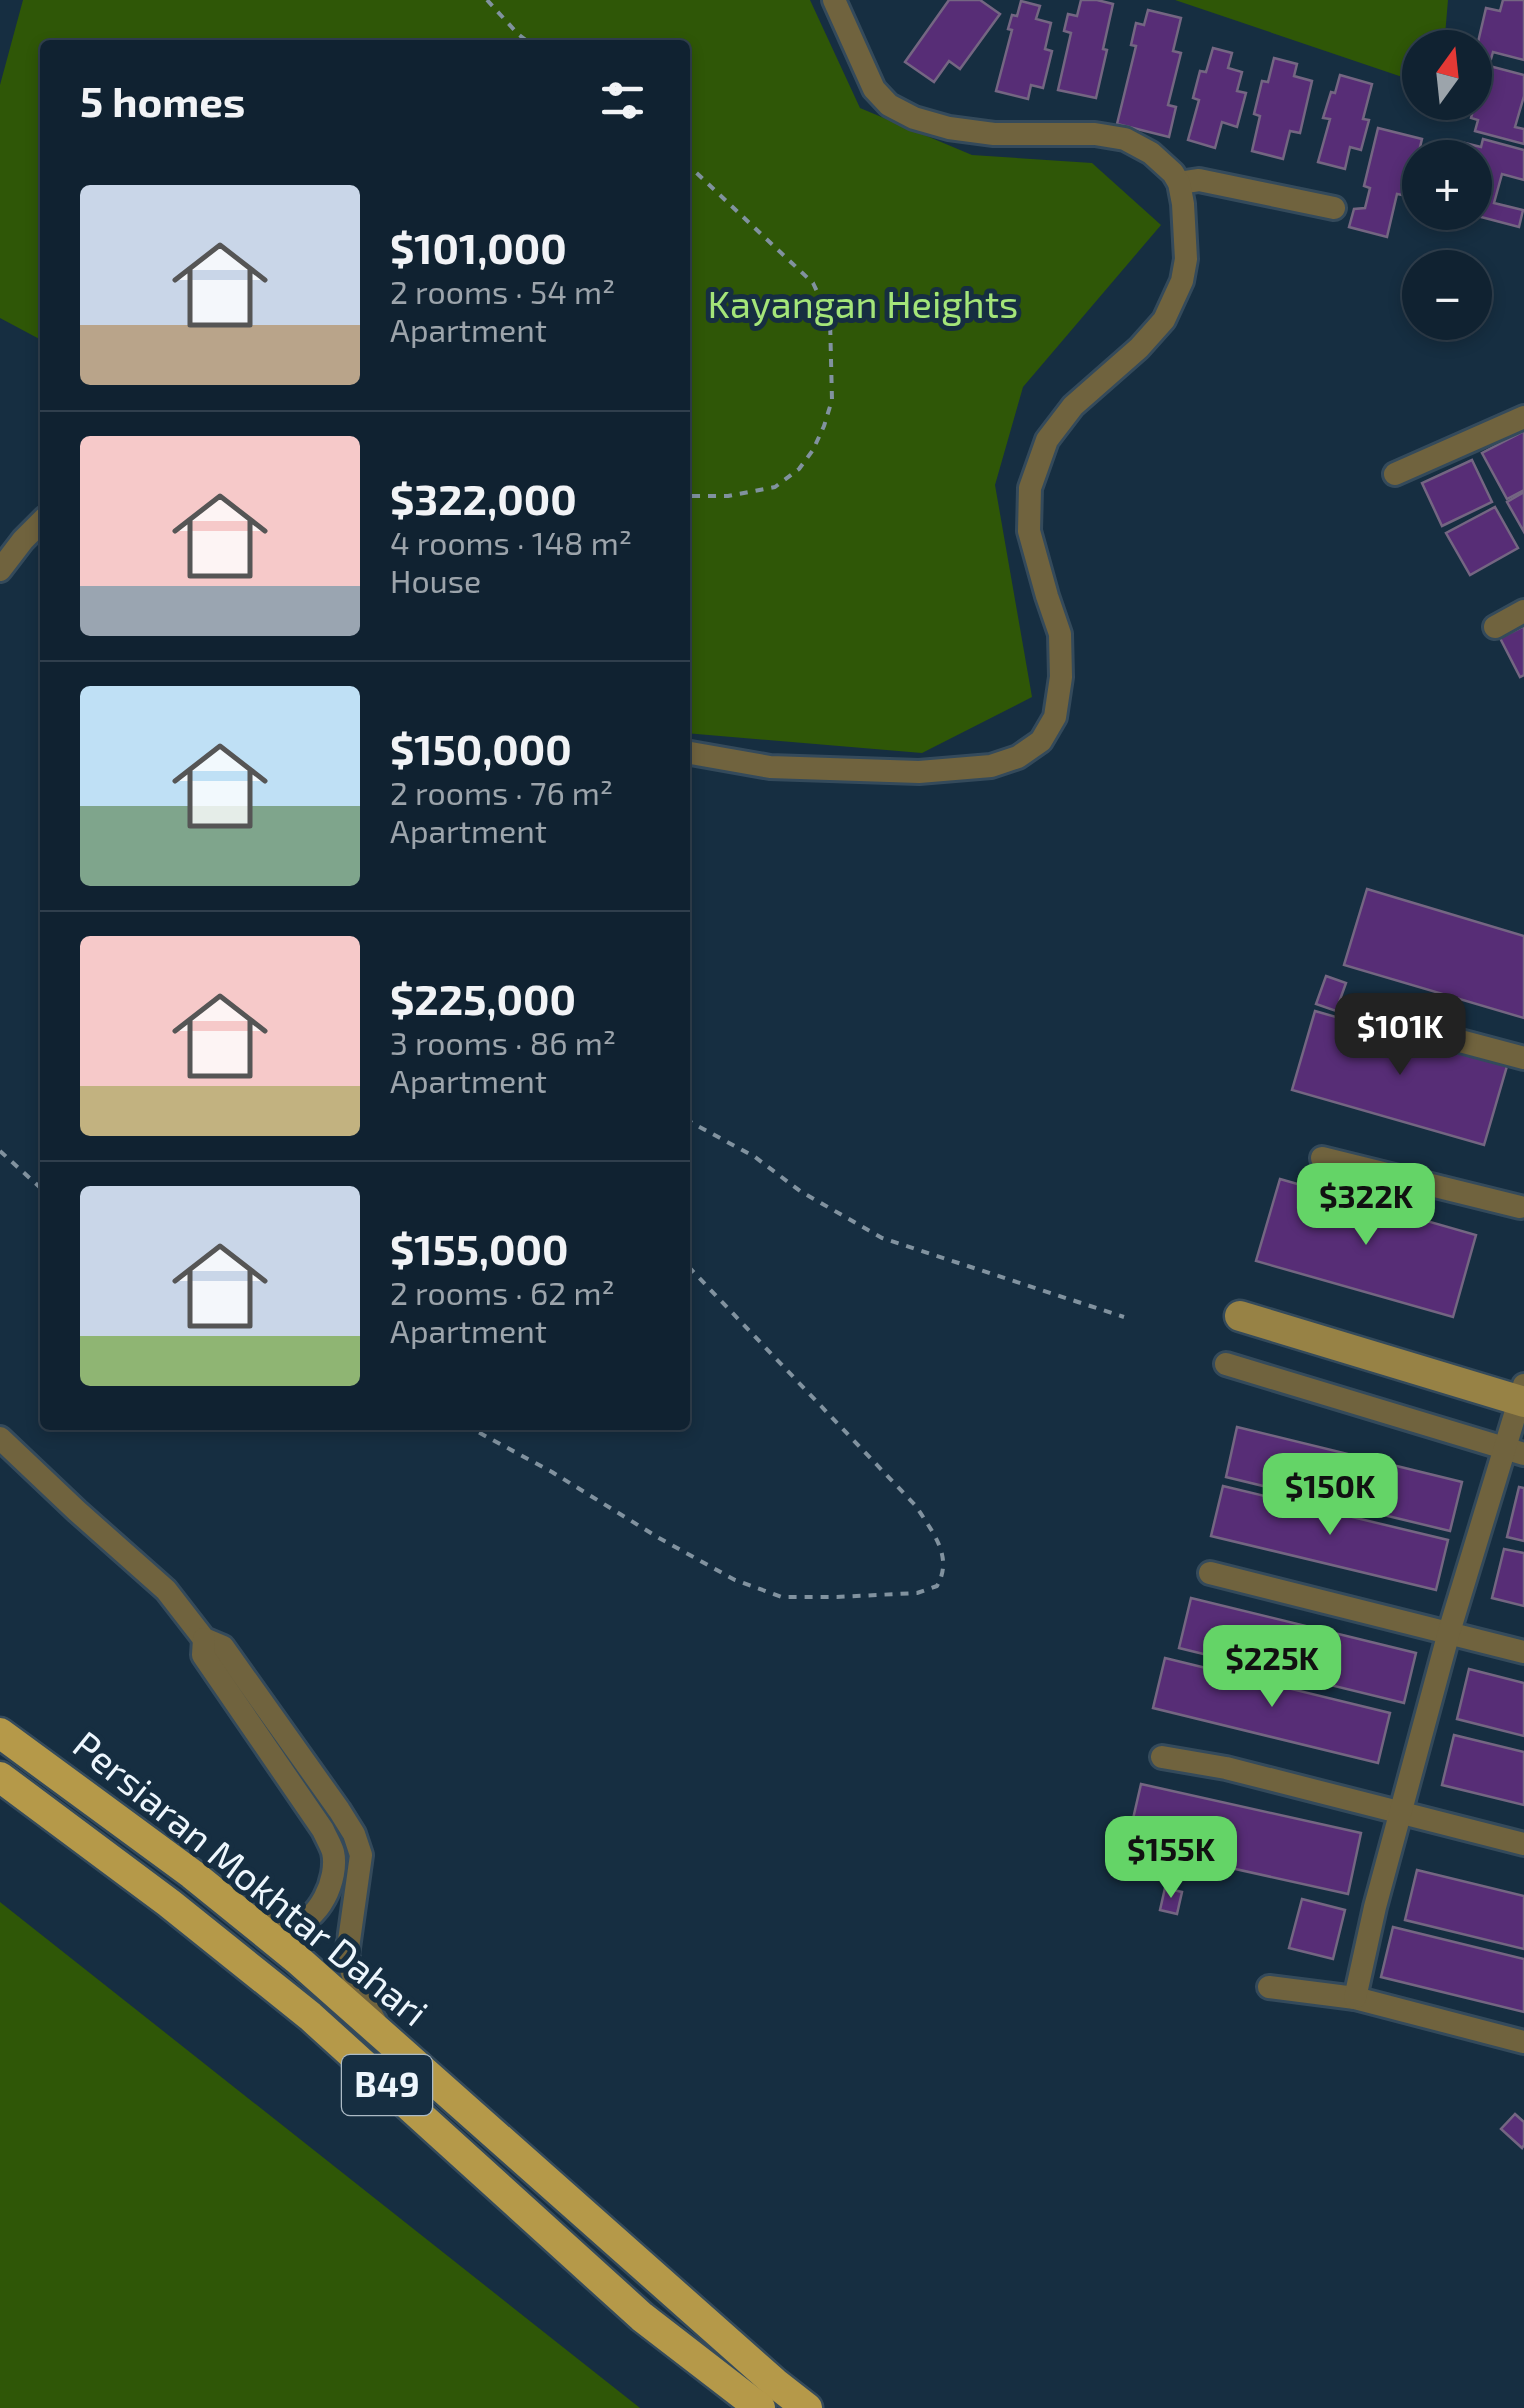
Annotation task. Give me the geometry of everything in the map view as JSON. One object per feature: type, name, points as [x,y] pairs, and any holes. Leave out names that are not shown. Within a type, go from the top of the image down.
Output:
[{"type":"main road","name":"Persiaran Mokhtar Dahari","points":[[0,1732],[102,1806],[297,1960],[775,2384],[807,2408]]},
{"type":"main road","name":"Persiaran Mokhtar Dahari","points":[[0,1777],[169,1903],[296,2005],[642,2317],[760,2408]]},
{"type":"street","points":[[690,753],[770,767],[919,772],[991,766],[1018,756],[1041,741],[1054,717],[1062,677],[1060,634],[1029,531],[1030,488],[1047,440],[1073,406],[1139,348],[1164,320],[1182,282],[1186,260],[1178,183],[1151,152],[1125,139],[1095,134],[994,134],[914,118],[889,105],[874,89],[834,0]]},
{"type":"street","points":[[1178,183],[1199,180],[1334,208]]},
{"type":"street","points":[[1396,474],[1524,417]]},
{"type":"street","points":[[0,570],[40,523]]},
{"type":"street","points":[[1494,628],[1524,611]]},
{"type":"street","points":[[1389,1022],[1524,1058]]},
{"type":"street","points":[[1322,1158],[1523,1203]]},
{"type":"street","points":[[1240,1316],[1523,1396],[1514,1451],[1449,1632],[1354,1998]]},
{"type":"street","points":[[1226,1364],[1514,1451]]},
{"type":"street","points":[[0,1438],[166,1590],[204,1639],[223,1646],[354,1834],[360,1855],[347,1956],[355,1983],[382,2036]]},
{"type":"street","points":[[1210,1573],[1524,1652]]},
{"type":"street","points":[[204,1639],[203,1655],[323,1830],[334,1854],[330,1883],[322,1904],[310,1918],[292,1926],[270,1924],[235,1910]]},
{"type":"street","points":[[1162,1758],[1226,1768],[1524,1844]]},
{"type":"street","points":[[1270,1987],[1354,1998],[1524,2042]]},
{"type":"path","points":[[487,0],[526,40]]},
{"type":"path","points":[[690,167],[813,283],[830,319],[832,400],[812,450],[799,469],[774,488],[728,496],[690,496]]},
{"type":"path","points":[[690,1122],[755,1157],[800,1191],[882,1238],[1124,1317]]},
{"type":"path","points":[[0,1152],[40,1188]]},
{"type":"path","points":[[474,1430],[735,1580],[766,1591],[782,1596],[836,1597],[918,1593],[936,1586],[944,1573],[944,1557],[916,1506],[690,1268]]},
{"type":"green space","name":"Kayangan Heights","points":[[23,0],[810,0],[860,108],[972,155],[1092,163],[1161,225],[1023,387],[995,485],[1032,697],[922,753],[690,733],[690,40],[40,40],[40,339],[0,318],[0,85]]},
{"type":"green space","points":[[1175,0],[1448,0],[1445,30],[1402,30],[1402,77]]},
{"type":"green space","points":[[0,1902],[640,2408],[0,2408]]},
{"type":"building","points":[[949,0],[980,0],[1000,14],[960,69],[949,61],[934,82],[905,62]]},
{"type":"building","points":[[1081,0],[1113,4],[1096,98],[1058,90],[1071,33],[1064,31],[1068,14],[1077,16]]},
{"type":"building","points":[[1503,0],[1524,0],[1524,60],[1493,52],[1492,56],[1492,30],[1481,30],[1486,8],[1500,11]]},
{"type":"building","points":[[1021,1],[1040,6],[1036,19],[1051,23],[1045,49],[1052,51],[1043,88],[1031,85],[1028,99],[996,91],[1012,30],[1008,29]]},
{"type":"building","points":[[1148,10],[1181,18],[1173,51],[1181,53],[1168,105],[1176,107],[1169,137],[1117,124],[1136,46],[1131,45],[1136,23],[1144,25]]},
{"type":"building","points":[[1213,48],[1232,53],[1228,68],[1242,72],[1237,91],[1246,93],[1237,127],[1222,122],[1215,148],[1188,140],[1199,100],[1193,98],[1200,71],[1206,72]]},
{"type":"building","points":[[1274,58],[1297,64],[1294,76],[1312,81],[1300,133],[1290,131],[1283,159],[1252,151],[1260,116],[1254,114],[1262,81],[1268,82]]},
{"type":"building","points":[[1492,67],[1524,75],[1524,96],[1515,127],[1524,129],[1524,144],[1475,131],[1478,120],[1492,120]]},
{"type":"building","points":[[1340,75],[1372,84],[1363,119],[1369,120],[1361,150],[1350,147],[1345,169],[1318,162],[1330,119],[1323,118]]},
{"type":"building","points":[[1378,128],[1422,139],[1402,140],[1402,195],[1397,194],[1387,237],[1349,227],[1354,209],[1365,208],[1370,188],[1364,186]]},
{"type":"building","points":[[1492,141],[1524,150],[1524,180],[1502,174],[1494,203],[1523,210],[1519,227],[1492,220]]},
{"type":"building","points":[[1524,431],[1524,490],[1507,499],[1482,453]]},
{"type":"building","points":[[1472,460],[1492,502],[1442,526],[1422,483]]},
{"type":"building","points":[[1524,492],[1524,532],[1507,502]]},
{"type":"building","points":[[1495,507],[1518,548],[1470,575],[1446,533]]},
{"type":"building","points":[[1524,626],[1524,675],[1520,677],[1500,638]]},
{"type":"building","points":[[1367,889],[1524,936],[1524,1018],[1344,965]]},
{"type":"building","points":[[1326,976],[1346,983],[1336,1011],[1316,1004]]},
{"type":"building","points":[[1315,1011],[1507,1066],[1484,1145],[1292,1090]]},
{"type":"building","points":[[1280,1179],[1476,1235],[1453,1317],[1256,1261]]},
{"type":"building","points":[[1237,1427],[1462,1482],[1450,1531],[1226,1477]]},
{"type":"building","points":[[1223,1486],[1448,1540],[1436,1590],[1211,1536]]},
{"type":"building","points":[[1519,1487],[1524,1488],[1524,1541],[1507,1537]]},
{"type":"building","points":[[1504,1549],[1524,1553],[1524,1606],[1492,1598]]},
{"type":"building","points":[[1191,1598],[1416,1653],[1404,1703],[1179,1648]]},
{"type":"building","points":[[1165,1658],[1390,1713],[1378,1763],[1153,1708]]},
{"type":"building","points":[[1469,1669],[1524,1683],[1524,1736],[1457,1719]]},
{"type":"building","points":[[1454,1735],[1524,1752],[1524,1805],[1442,1785]]},
{"type":"building","points":[[1141,1784],[1361,1833],[1348,1894],[1127,1845]]},
{"type":"building","points":[[1417,1870],[1524,1896],[1524,1949],[1405,1920]]},
{"type":"building","points":[[1165,1888],[1182,1892],[1177,1914],[1160,1910]]},
{"type":"building","points":[[1302,1899],[1345,1910],[1333,1959],[1289,1948]]},
{"type":"building","points":[[1393,1927],[1524,1959],[1524,2012],[1381,1977]]},
{"type":"building","points":[[1515,2114],[1524,2122],[1522,2148],[1501,2129]]}]
